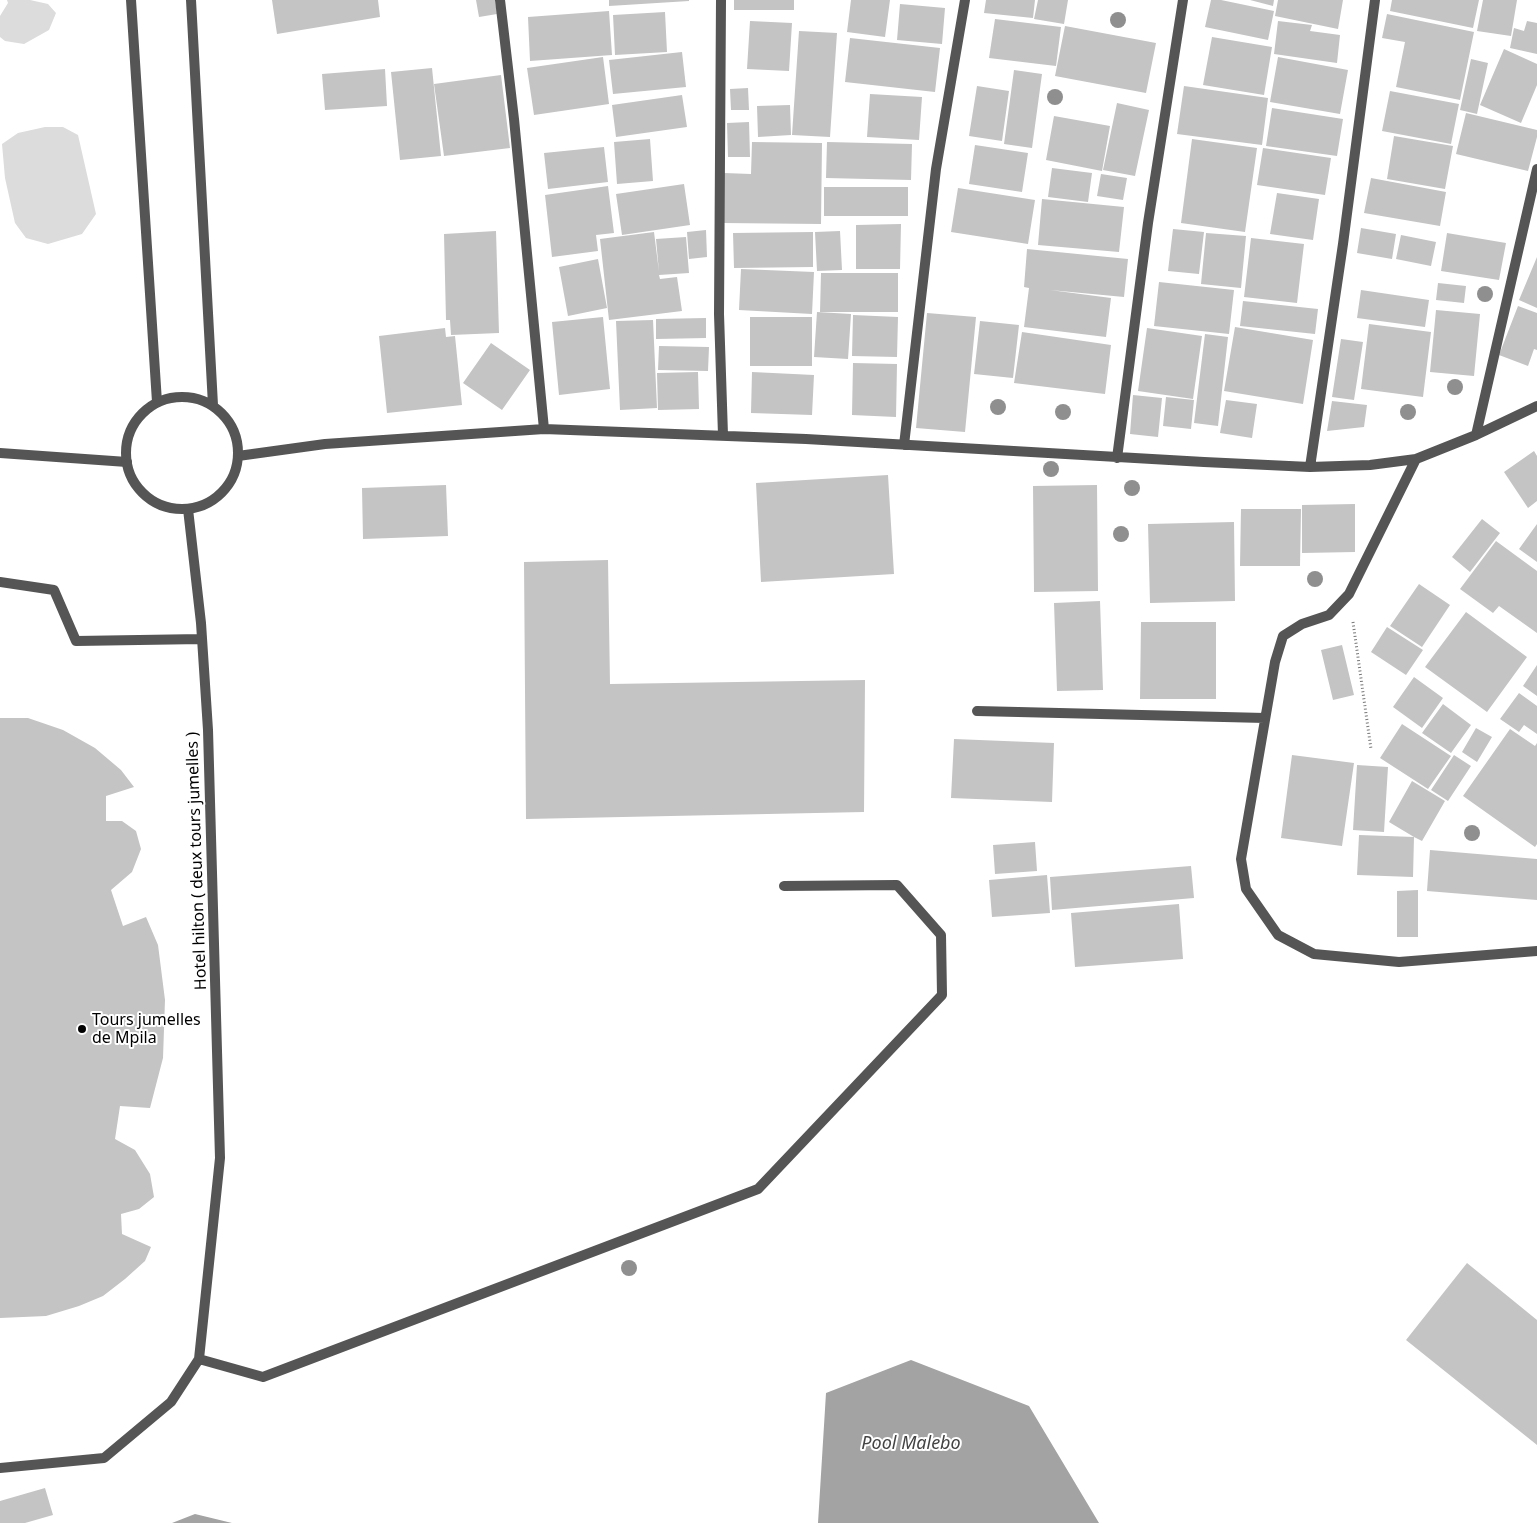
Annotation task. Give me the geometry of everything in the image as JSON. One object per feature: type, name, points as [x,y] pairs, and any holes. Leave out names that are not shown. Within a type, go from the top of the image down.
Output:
[{"type":"street","points":[[131,0],[157,402]]},
{"type":"street","points":[[191,0],[213,406]]},
{"type":"street","points":[[500,0],[514,119],[544,430]]},
{"type":"street","points":[[720,0],[719,314],[723,436]]},
{"type":"street","points":[[904,445],[936,169],[965,0]]},
{"type":"street","points":[[1117,458],[1148,223],[1183,0]]},
{"type":"street","points":[[1310,466],[1344,234],[1375,0]]},
{"type":"street","points":[[1476,435],[1537,169]]},
{"type":"street","points":[[176,396],[196,398],[213,406],[228,419],[236,437],[238,456],[234,476],[223,491],[207,503],[188,509],[168,508],[150,500],[136,486],[128,468],[126,449],[130,430],[141,414],[157,402],[176,396]]},
{"type":"street","points":[[238,456],[325,444],[544,430],[723,436],[1117,458],[1310,466],[1370,465],[1416,459],[1476,435],[1537,406]]},
{"type":"street","points":[[0,452],[127,462]]},
{"type":"street","points":[[1416,459],[1349,594],[1329,615],[1302,624],[1282,636],[1275,662],[1241,859],[1246,889],[1278,935],[1314,954],[1399,962],[1537,951]]},
{"type":"street","name":"Hotel hilton ( deux tours jumelles )","points":[[0,1468],[104,1458],[171,1402],[199,1359],[220,1158],[208,730],[202,639],[188,509]]},
{"type":"street","points":[[0,582],[54,590],[76,641],[202,639]]},
{"type":"street","points":[[977,711],[1265,718]]},
{"type":"street","points":[[199,1359],[263,1377],[758,1189],[942,995],[941,935],[897,884],[784,886]]},
{"type":"path","points":[[1349,594],[1370,749]]},
{"type":"shaded area","points":[[7,0],[30,0],[48,4],[56,13],[49,30],[24,44],[5,41],[0,37],[0,16],[8,3]]},
{"type":"shaded area","points":[[45,127],[63,127],[78,135],[96,214],[82,234],[48,244],[26,238],[15,223],[5,178],[2,144],[18,133]]},
{"type":"water","name":"Pool Malebo","points":[[911,1360],[1029,1406],[1099,1523],[818,1523],[826,1393]]},
{"type":"water","points":[[195,1514],[232,1523],[172,1523]]},
{"type":"building","points":[[272,0],[378,0],[380,17],[277,34]]},
{"type":"building","points":[[476,0],[495,0],[497,14],[479,17]]},
{"type":"building","points":[[609,0],[689,0],[689,1],[609,6]]},
{"type":"building","points":[[734,0],[794,0],[794,10],[734,10]]},
{"type":"building","points":[[851,0],[890,0],[885,37],[847,32]]},
{"type":"building","points":[[986,0],[1035,0],[1033,18],[984,13]]},
{"type":"building","points":[[1038,0],[1068,0],[1064,24],[1034,19]]},
{"type":"building","points":[[1211,0],[1221,0],[1274,11],[1268,40],[1205,27]]},
{"type":"building","points":[[1250,0],[1274,0],[1273,6]]},
{"type":"building","points":[[1278,0],[1343,0],[1338,29],[1275,16]]},
{"type":"building","points":[[1392,0],[1479,0],[1473,28],[1390,11]]},
{"type":"building","points":[[1483,0],[1517,0],[1511,36],[1477,31]]},
{"type":"building","points":[[900,4],[945,8],[942,44],[897,40]]},
{"type":"building","points":[[609,11],[612,55],[530,61],[528,17]]},
{"type":"building","points":[[665,12],[667,52],[615,55],[613,15]]},
{"type":"building","points":[[1387,14],[1474,32],[1460,100],[1396,87],[1405,42],[1382,38]]},
{"type":"building","points":[[995,19],[1061,27],[1056,66],[989,58]]},
{"type":"building","points":[[750,21],[792,23],[789,71],[747,69]]},
{"type":"building","points":[[1278,21],[1312,25],[1310,31],[1340,35],[1337,63],[1274,54]]},
{"type":"building","points":[[1527,21],[1537,23],[1537,54],[1510,48],[1514,28],[1524,31]]},
{"type":"building","points":[[1065,26],[1156,43],[1146,93],[1055,76]]},
{"type":"building","points":[[799,31],[837,33],[830,137],[792,135]]},
{"type":"building","points":[[1212,37],[1272,47],[1264,95],[1203,85]]},
{"type":"building","points":[[850,38],[940,48],[935,92],[845,82]]},
{"type":"building","points":[[1504,49],[1537,64],[1537,85],[1521,123],[1480,105]]},
{"type":"building","points":[[682,52],[686,87],[613,94],[609,60]]},
{"type":"building","points":[[603,57],[609,104],[534,115],[527,68]]},
{"type":"building","points":[[1278,57],[1348,70],[1340,114],[1270,102]]},
{"type":"building","points":[[1471,59],[1488,63],[1477,114],[1460,110]]},
{"type":"building","points":[[432,68],[441,156],[400,160],[391,72]]},
{"type":"building","points":[[385,69],[387,106],[325,110],[322,74]]},
{"type":"building","points":[[1014,70],[1042,74],[1032,148],[1004,144]]},
{"type":"building","points":[[501,75],[510,148],[444,156],[434,84]]},
{"type":"building","points":[[977,86],[1009,91],[1002,141],[969,136]]},
{"type":"building","points":[[1184,86],[1268,98],[1262,145],[1177,134]]},
{"type":"building","points":[[748,88],[749,110],[731,110],[730,89]]},
{"type":"building","points":[[1390,91],[1459,104],[1451,144],[1382,131]]},
{"type":"building","points":[[870,94],[922,97],[919,140],[867,137]]},
{"type":"building","points":[[682,95],[687,127],[616,137],[612,105]]},
{"type":"building","points":[[1117,103],[1149,110],[1135,176],[1103,170]]},
{"type":"building","points":[[790,105],[791,135],[758,137],[757,106]]},
{"type":"building","points":[[1272,108],[1343,119],[1337,156],[1266,146]]},
{"type":"building","points":[[1466,113],[1537,130],[1537,137],[1528,171],[1456,154]]},
{"type":"building","points":[[1054,116],[1110,126],[1102,171],[1046,160]]},
{"type":"building","points":[[749,122],[750,157],[728,157],[727,123]]},
{"type":"building","points":[[1394,136],[1453,146],[1445,189],[1387,179]]},
{"type":"building","points":[[650,139],[653,181],[617,184],[614,142]]},
{"type":"building","points":[[1192,139],[1257,148],[1245,232],[1181,223]]},
{"type":"building","points":[[752,142],[822,143],[821,224],[723,223],[724,173],[751,174]]},
{"type":"building","points":[[827,142],[912,144],[911,180],[826,178]]},
{"type":"building","points":[[975,145],[1028,153],[1022,192],[969,184]]},
{"type":"building","points":[[604,147],[608,182],[548,189],[544,153]]},
{"type":"building","points":[[1263,148],[1331,158],[1325,195],[1257,185]]},
{"type":"building","points":[[1052,168],[1092,173],[1088,202],[1048,197]]},
{"type":"building","points":[[1101,174],[1127,178],[1123,200],[1097,196]]},
{"type":"building","points":[[1371,178],[1446,192],[1440,226],[1364,213]]},
{"type":"building","points":[[684,184],[690,225],[622,235],[616,194]]},
{"type":"building","points":[[608,186],[614,233],[596,235],[598,251],[552,257],[545,195]]},
{"type":"building","points":[[824,187],[908,187],[908,216],[824,216]]},
{"type":"building","points":[[958,188],[1035,200],[1028,244],[951,232]]},
{"type":"building","points":[[1277,193],[1319,199],[1313,240],[1270,234]]},
{"type":"building","points":[[1042,199],[1124,207],[1119,252],[1038,245]]},
{"type":"building","points":[[901,224],[900,269],[856,269],[856,225]]},
{"type":"building","points":[[1361,228],[1396,234],[1392,259],[1357,253]]},
{"type":"building","points":[[1173,229],[1204,232],[1199,274],[1168,271]]},
{"type":"building","points":[[706,230],[707,257],[689,259],[687,232]]},
{"type":"building","points":[[496,231],[499,333],[451,335],[450,320],[446,320],[444,234]]},
{"type":"building","points":[[840,231],[842,270],[817,271],[815,232]]},
{"type":"building","points":[[654,232],[659,272],[656,239],[686,237],[689,273],[659,275],[660,279],[677,277],[682,311],[609,320],[600,239]]},
{"type":"building","points":[[813,232],[813,267],[734,268],[733,233]]},
{"type":"building","points":[[1206,233],[1246,236],[1241,288],[1201,284]]},
{"type":"building","points":[[1447,233],[1506,243],[1499,280],[1441,271]]},
{"type":"building","points":[[1401,235],[1436,242],[1431,266],[1396,259]]},
{"type":"building","points":[[1251,238],[1304,244],[1297,303],[1244,297]]},
{"type":"building","points":[[1027,249],[1128,259],[1124,297],[1050,290],[1111,298],[1106,337],[1024,327],[1029,288],[1024,287]]},
{"type":"building","points":[[1537,257],[1537,308],[1519,300]]},
{"type":"building","points":[[598,259],[607,308],[568,316],[559,267]]},
{"type":"building","points":[[741,269],[814,272],[812,314],[739,310]]},
{"type":"building","points":[[821,273],[898,273],[898,312],[820,312]]},
{"type":"building","points":[[1159,282],[1234,290],[1229,334],[1154,326]]},
{"type":"building","points":[[1438,283],[1466,286],[1464,303],[1436,300]]},
{"type":"building","points":[[1361,290],[1429,300],[1425,327],[1357,318]]},
{"type":"building","points":[[1243,301],[1318,309],[1315,334],[1240,326]]},
{"type":"building","points":[[1518,306],[1537,313],[1537,350],[1534,349],[1528,366],[1499,355]]},
{"type":"building","points":[[1436,310],[1480,314],[1474,376],[1430,372]]},
{"type":"building","points":[[817,312],[851,314],[848,359],[814,357]]},
{"type":"building","points":[[927,313],[976,317],[965,432],[916,428]]},
{"type":"building","points":[[853,315],[898,317],[897,357],[852,356]]},
{"type":"building","points":[[603,317],[610,389],[559,395],[552,322]]},
{"type":"building","points":[[750,317],[812,317],[812,366],[750,366]]},
{"type":"building","points":[[706,318],[706,338],[656,339],[656,319]]},
{"type":"building","points":[[653,320],[657,408],[620,410],[616,321]]},
{"type":"building","points":[[980,321],[1019,325],[1013,378],[974,374]]},
{"type":"building","points":[[1369,324],[1431,332],[1423,397],[1361,389]]},
{"type":"building","points":[[1235,327],[1313,340],[1303,404],[1224,391]]},
{"type":"building","points":[[445,328],[446,337],[455,336],[462,405],[387,413],[379,336]]},
{"type":"building","points":[[1147,328],[1202,336],[1193,399],[1138,391]]},
{"type":"building","points":[[1022,332],[1111,345],[1105,394],[1014,383]]},
{"type":"building","points":[[1205,334],[1228,337],[1218,426],[1194,423]]},
{"type":"building","points":[[1341,339],[1363,342],[1354,400],[1332,397]]},
{"type":"building","points":[[491,343],[530,370],[502,410],[463,383]]},
{"type":"building","points":[[659,346],[709,347],[708,371],[658,370]]},
{"type":"building","points":[[853,363],[897,364],[896,417],[852,415]]},
{"type":"building","points":[[698,372],[699,409],[658,410],[657,373]]},
{"type":"building","points":[[752,372],[814,375],[812,415],[751,413]]},
{"type":"building","points":[[1133,395],[1162,398],[1158,437],[1130,434]]},
{"type":"building","points":[[1166,397],[1194,400],[1191,429],[1163,426]]},
{"type":"building","points":[[1226,400],[1257,404],[1252,438],[1220,433]]},
{"type":"building","points":[[1332,401],[1367,405],[1364,427],[1327,431]]},
{"type":"building","points":[[1534,451],[1537,456],[1537,501],[1528,508],[1504,472]]},
{"type":"building","points":[[888,475],[894,574],[761,582],[756,483]]},
{"type":"building","points":[[446,485],[448,536],[363,539],[362,488]]},
{"type":"building","points":[[1097,485],[1098,591],[1034,592],[1033,486]]},
{"type":"building","points":[[1355,504],[1355,552],[1302,553],[1302,505]]},
{"type":"building","points":[[1241,509],[1301,509],[1300,566],[1240,566]]},
{"type":"building","points":[[1482,519],[1500,533],[1470,572],[1452,557]]},
{"type":"building","points":[[1234,522],[1235,601],[1150,603],[1148,524]]},
{"type":"building","points":[[1537,524],[1537,562],[1519,549]]},
{"type":"building","points":[[1496,541],[1537,571],[1537,633],[1499,606],[1493,613],[1460,589]]},
{"type":"building","points":[[608,560],[610,684],[865,680],[864,812],[526,819],[524,562]]},
{"type":"building","points":[[1419,584],[1450,605],[1422,647],[1390,626]]},
{"type":"building","points":[[1100,601],[1103,690],[1057,691],[1054,603]]},
{"type":"building","points":[[1466,612],[1527,657],[1487,712],[1425,667]]},
{"type":"building","points":[[1141,622],[1216,622],[1216,699],[1140,699]]},
{"type":"building","points":[[1387,627],[1423,650],[1406,675],[1371,652]]},
{"type":"building","points":[[1342,645],[1354,695],[1333,700],[1321,650]]},
{"type":"building","points":[[1537,665],[1537,696],[1523,686]]},
{"type":"building","points":[[1414,677],[1443,698],[1422,728],[1393,707]]},
{"type":"building","points":[[1519,693],[1537,706],[1537,734],[1524,725],[1519,732],[1500,719]]},
{"type":"building","points":[[1443,704],[1471,725],[1451,753],[1422,733]]},
{"type":"building","points":[[0,718],[28,718],[63,730],[95,748],[121,770],[134,787],[106,796],[106,821],[122,821],[136,831],[141,849],[132,872],[111,890],[123,926],[146,917],[158,945],[165,1000],[163,1058],[150,1108],[120,1106],[115,1139],[135,1150],[150,1174],[154,1197],[139,1209],[121,1214],[122,1234],[151,1247],[145,1261],[103,1296],[79,1306],[46,1316],[0,1318]]},
{"type":"building","points":[[1402,724],[1451,756],[1428,789],[1380,758]]},
{"type":"building","points":[[1476,728],[1492,737],[1477,762],[1462,752]]},
{"type":"building","points":[[1510,729],[1535,746],[1537,743],[1537,844],[1535,847],[1463,796]]},
{"type":"building","points":[[954,739],[1054,743],[1052,802],[951,798]]},
{"type":"building","points":[[1292,755],[1354,763],[1342,846],[1281,838]]},
{"type":"building","points":[[1454,755],[1471,766],[1448,801],[1431,790]]},
{"type":"building","points":[[1357,765],[1388,767],[1384,832],[1353,830]]},
{"type":"building","points":[[1412,781],[1445,801],[1422,841],[1389,822]]},
{"type":"building","points":[[1359,835],[1414,837],[1413,877],[1357,875]]},
{"type":"building","points":[[1035,842],[1037,871],[995,874],[993,845]]},
{"type":"building","points":[[1430,850],[1537,859],[1537,900],[1427,891]]},
{"type":"building","points":[[1191,866],[1194,898],[1052,910],[1050,877]]},
{"type":"building","points":[[1047,875],[1050,913],[992,917],[989,880]]},
{"type":"building","points":[[1418,890],[1418,937],[1397,937],[1397,891]]},
{"type":"building","points":[[1179,904],[1183,959],[1075,967],[1071,913]]},
{"type":"building","points":[[1467,1263],[1537,1320],[1537,1445],[1406,1340]]},
{"type":"building","points":[[45,1488],[53,1515],[25,1523],[0,1523],[0,1501]]},
{"type":"place","name":"Tours jumelles de Mpila","points":[[82,1029]]}]
